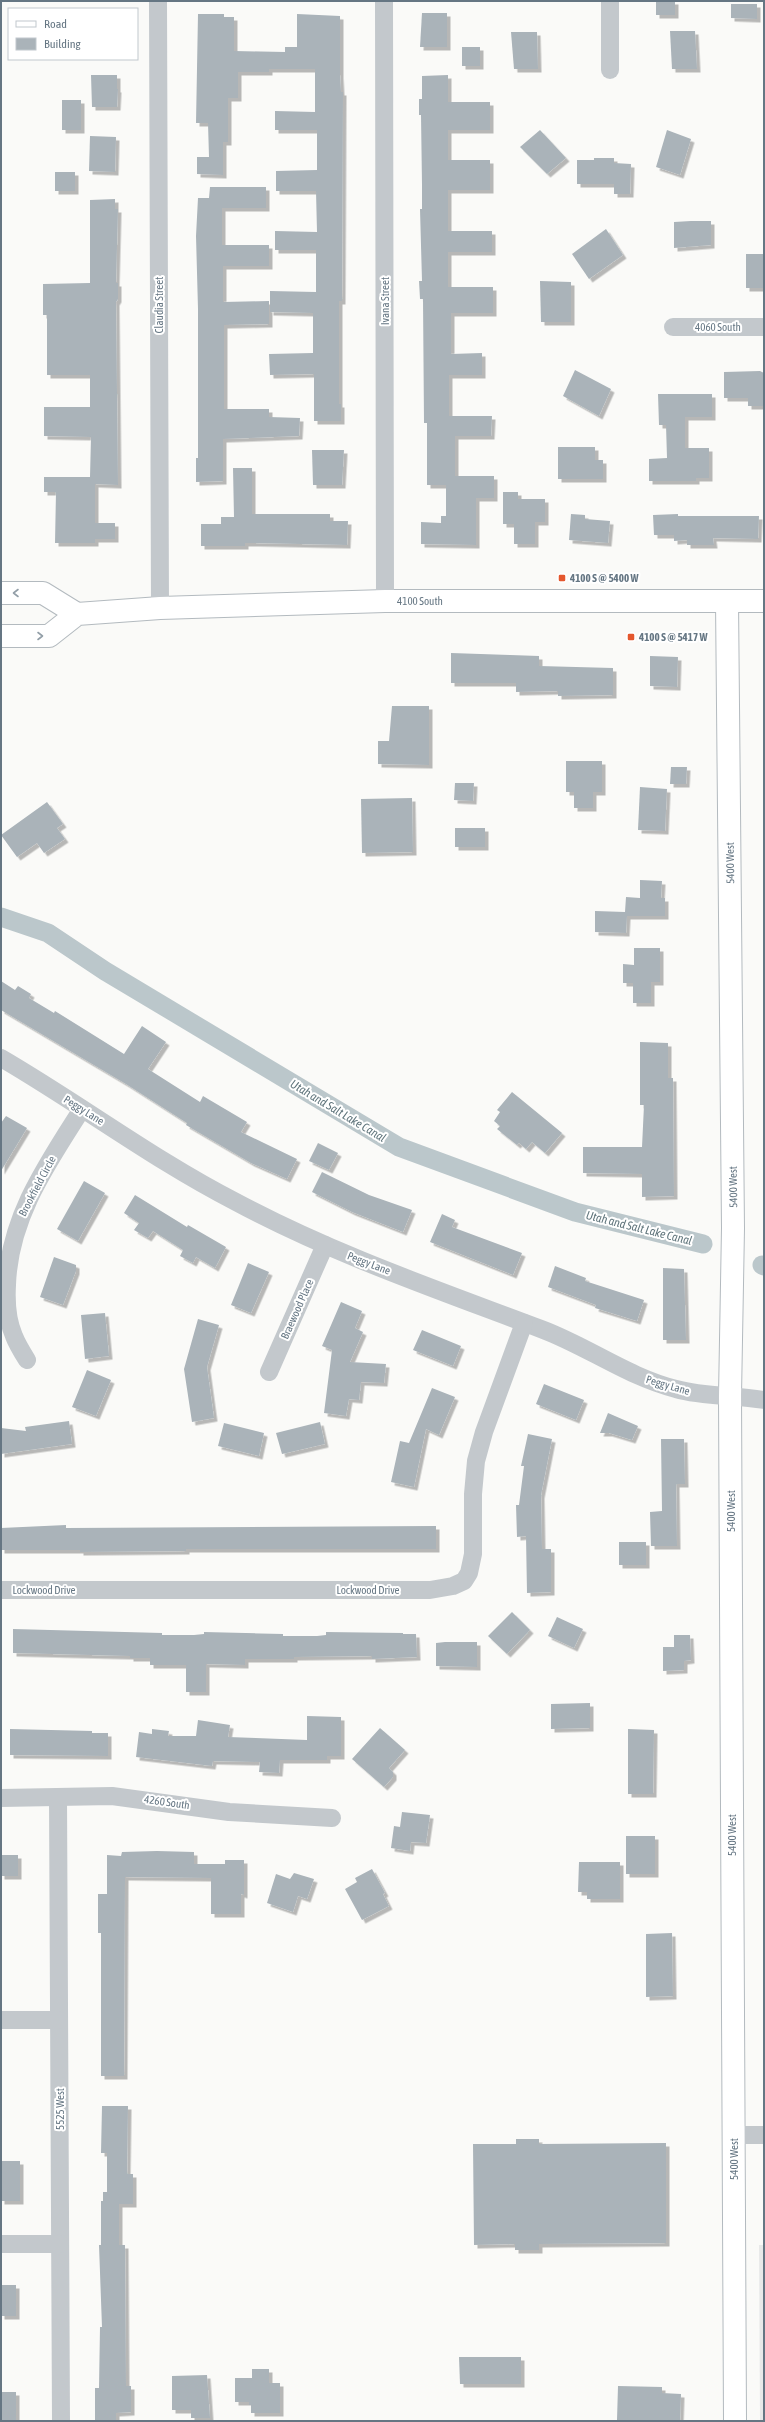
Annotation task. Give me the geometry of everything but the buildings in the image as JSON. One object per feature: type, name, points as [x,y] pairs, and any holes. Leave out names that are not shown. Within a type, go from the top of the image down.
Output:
[{"type":"street","name":"Claudia Street","points":[[158,1],[160,608]]},
{"type":"street","name":"Ivana Street","points":[[384,1],[385,601]]},
{"type":"street","points":[[610,1],[610,70]]},
{"type":"street","name":"4060 South","points":[[673,327],[764,327]]},
{"type":"street","points":[[1,593],[43,593],[77,614],[49,636],[1,636]]},
{"type":"street","name":"4100 South","points":[[77,614],[160,608],[385,601],[764,601]]},
{"type":"street","name":"5400 West","points":[[727,601],[733,1228],[730,1396],[735,2421]]},
{"type":"street","name":"Peggy Lane","points":[[1,1058],[209,1188],[325,1245],[577,1344],[648,1380],[689,1392],[764,1400]]},
{"type":"street","name":"Brookfield Circle","points":[[27,1360],[14,1336],[8,1314],[7,1277],[13,1240],[28,1198],[40,1174],[82,1110]]},
{"type":"street","name":"Braewood Place","points":[[270,1372],[325,1245]]},
{"type":"street","name":"Lockwood Drive","points":[[1,1590],[430,1590],[453,1586],[464,1581],[472,1564],[473,1494],[480,1446],[524,1323]]},
{"type":"street","name":"5525 West","points":[[58,1797],[61,2421]]},
{"type":"street","name":"4260 South","points":[[1,1798],[134,1797],[229,1812],[332,1818]]},
{"type":"street","points":[[1,2020],[59,2020]]},
{"type":"street","points":[[734,2135],[764,2135]]},
{"type":"street","points":[[1,2244],[60,2244]]},
{"type":"shaded area","points":[[759,2245],[764,2245],[764,2421],[760,2421]]},
{"type":"waterway","name":"Utah and Salt Lake Canal","points":[[1,917],[48,933],[105,971],[399,1147],[575,1212],[703,1244]]},
{"type":"place","name":"4100 S @ 5400 W","points":[[562,578]]},
{"type":"place","name":"4100 S @ 5417 W","points":[[631,637]]}]
